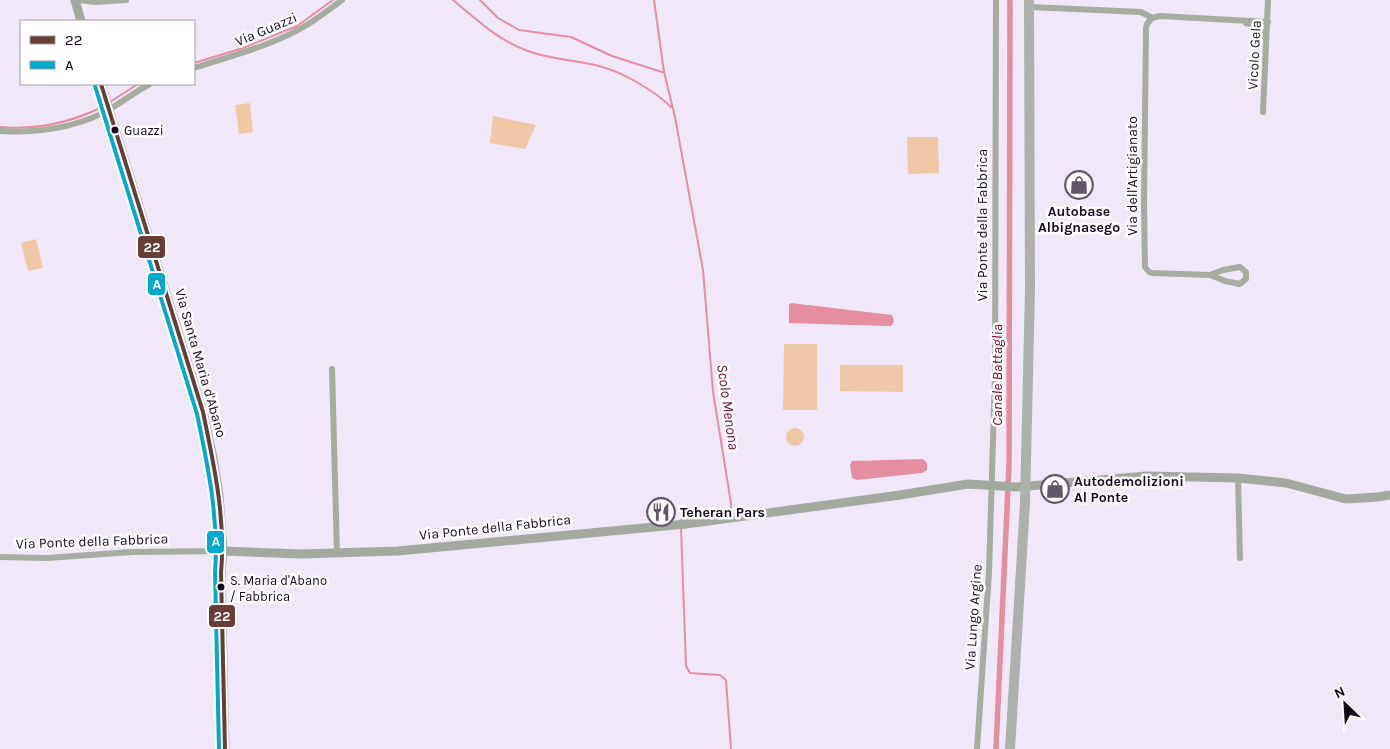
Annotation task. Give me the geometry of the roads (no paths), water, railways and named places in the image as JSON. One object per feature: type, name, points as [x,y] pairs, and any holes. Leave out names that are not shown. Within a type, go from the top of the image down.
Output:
[{"type":"main road","points":[[1010,749],[1030,290],[1029,4]]},
{"type":"street","points":[[81,20],[76,0],[96,2],[126,0]]},
{"type":"street","name":"Via Guazzi","points":[[195,68],[236,55],[288,34],[309,24],[342,0]]},
{"type":"street","name":"Via Ponte della Fabbrica","points":[[992,486],[996,346],[996,0]]},
{"type":"street","name":"Vicolo Gela","points":[[1263,112],[1268,0]]},
{"type":"street","points":[[1029,4],[1141,12],[1152,18],[1160,16],[1268,22]]},
{"type":"street","name":"Via dell'Artigianato","points":[[1152,18],[1146,28],[1145,267],[1152,273],[1210,275]]},
{"type":"street","points":[[1238,20],[1258,26],[1267,42]]},
{"type":"street","name":"Via Santa Maria d'Abano","points":[[101,85],[202,412],[213,458],[219,495],[223,551],[221,573],[225,749]]},
{"type":"street","points":[[0,131],[23,132],[71,124],[148,85]]},
{"type":"street","points":[[1240,267],[1246,272],[1246,279],[1240,284],[1234,284],[1210,275],[1229,268],[1240,267]]},
{"type":"street","points":[[332,369],[337,554]]},
{"type":"street","name":"Via Ponte della Fabbrica","points":[[0,557],[47,558],[132,552],[223,551],[273,554],[337,554],[398,551],[680,524],[908,494],[956,485],[1022,486],[1146,476],[1238,478],[1286,483],[1346,499],[1378,498],[1390,495]]},
{"type":"street","points":[[1238,478],[1240,558]]},
{"type":"street","name":"Via Lungo Argine","points":[[977,749],[989,572],[992,486]]},
{"type":"waterway","points":[[195,63],[243,48],[297,26],[333,0]]},
{"type":"waterway","points":[[453,0],[489,29],[517,47],[544,56],[595,65],[615,71],[646,88],[671,107]]},
{"type":"waterway","points":[[480,0],[498,18],[519,30],[571,37],[612,56],[664,72]]},
{"type":"waterway","name":"Scolo Menona","points":[[654,0],[664,72],[675,117],[703,270],[713,392],[731,503],[731,509],[726,513],[684,518],[681,520]]},
{"type":"waterway","name":"Canale Battaglia","points":[[996,749],[1009,465],[1010,0]]},
{"type":"waterway","points":[[110,102],[136,85]]},
{"type":"waterway","points":[[0,127],[14,128],[54,124],[79,117],[104,106]]},
{"type":"waterway","name":"Scolo Menona","points":[[681,528],[686,666],[690,673],[720,675],[726,680],[731,749]]},
{"type":"place","name":"Guazzi","points":[[115,130]]},
{"type":"place","name":"Autobase Albignasego","points":[[1079,185]]},
{"type":"place","name":"Autodemolizioni Al Ponte","points":[[1055,489]]},
{"type":"place","name":"Teheran Pars","points":[[661,512]]},
{"type":"place","name":"S. Maria d'Abano / Fabbrica","points":[[221,587]]}]
